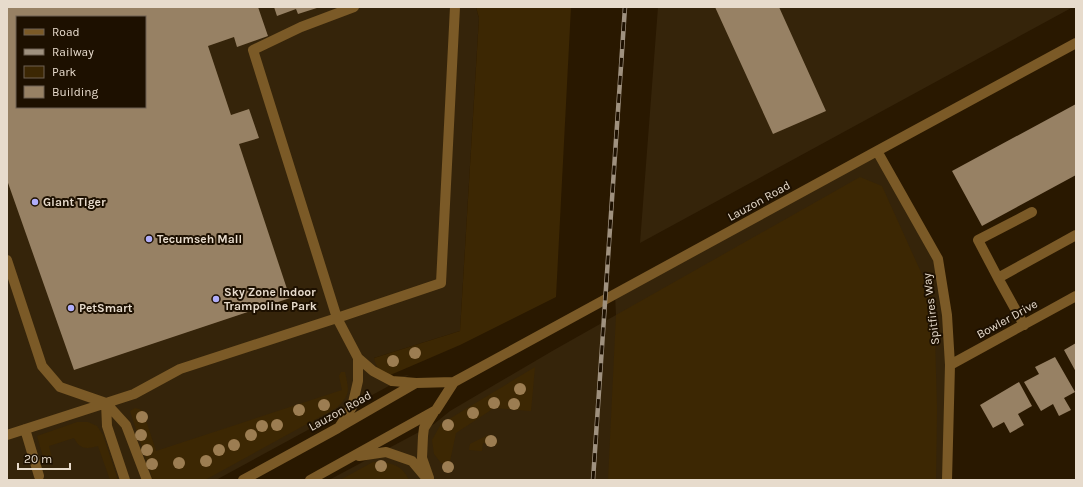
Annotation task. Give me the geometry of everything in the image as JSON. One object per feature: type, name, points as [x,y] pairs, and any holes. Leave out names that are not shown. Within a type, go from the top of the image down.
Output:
[{"type":"street","points":[[354,7],[302,27],[253,50],[337,318],[358,358],[373,371],[392,381],[416,383]]},
{"type":"street","points":[[7,435],[134,394],[180,369],[441,283],[455,7]]},
{"type":"street","name":"Lauzon Road","points":[[243,480],[416,383],[454,382],[753,219],[876,150],[1076,43]]},
{"type":"street","name":"Spitfires Way","points":[[876,150],[938,259],[947,315],[950,365],[947,480]]},
{"type":"street","points":[[1024,325],[978,240],[1032,212]]},
{"type":"street","points":[[998,278],[1076,235]]},
{"type":"street","points":[[7,260],[42,366],[60,387],[106,403],[126,424],[147,480]]},
{"type":"street","name":"Bowler Drive","points":[[950,365],[1076,296]]},
{"type":"street","points":[[338,428],[352,407],[358,381],[358,358]]},
{"type":"street","name":"Lauzon Road","points":[[310,480],[436,410],[454,382]]},
{"type":"street","points":[[106,403],[107,426],[125,480]]},
{"type":"street","points":[[429,480],[422,458],[422,447],[424,428],[436,410]]},
{"type":"street","points":[[25,429],[39,476]]},
{"type":"street","points":[[351,457],[386,452],[412,461],[429,480]]},
{"type":"shaded area","points":[[7,7],[476,7],[479,18],[460,331],[374,358],[388,376],[396,377],[409,375],[216,480],[7,480]]},
{"type":"shaded area","points":[[658,7],[1073,7],[640,243]]},
{"type":"shaded area","points":[[877,151],[938,259],[947,315],[947,480],[329,480],[434,424],[450,411],[616,315],[615,294]]},
{"type":"green space","points":[[476,7],[571,7],[556,297],[460,345],[388,376],[379,368],[374,358],[460,331],[479,18]]},
{"type":"green space","points":[[860,177],[882,186],[934,301],[937,409],[936,480],[608,480],[616,315]]},
{"type":"green space","points":[[535,367],[531,411],[494,408],[456,433],[449,466],[441,463],[434,454],[432,440],[441,424]]},
{"type":"green space","points":[[341,372],[345,372],[348,392],[336,408],[205,480],[153,480],[130,411],[135,408],[143,411],[156,451],[342,390],[339,376]]},
{"type":"green space","points":[[77,422],[88,422],[97,426],[103,435],[118,480],[110,480],[98,446],[90,448],[81,447],[74,438],[49,446],[53,462],[45,464],[37,436]]},
{"type":"green space","points":[[488,435],[495,438],[498,445],[483,443],[482,451],[469,450],[470,444]]},
{"type":"green space","points":[[373,462],[390,463],[399,467],[403,470],[409,480],[340,480]]},
{"type":"building","name":"Tecumseh Mall","points":[[7,7],[258,7],[268,36],[237,47],[234,37],[208,46],[231,115],[249,109],[259,138],[239,144],[290,298],[74,370],[7,180]]},
{"type":"building","points":[[274,7],[320,7],[298,14],[296,9],[277,16]]},
{"type":"building","points":[[715,7],[779,7],[826,111],[773,134]]},
{"type":"building","points":[[1076,104],[1076,175],[982,226],[952,171]]},
{"type":"building","points":[[1076,343],[1076,372],[1064,350]]},
{"type":"building","points":[[1055,357],[1075,392],[1064,398],[1071,410],[1059,416],[1053,404],[1041,411],[1024,382],[1039,374],[1035,367]]},
{"type":"building","points":[[1019,382],[1032,406],[1018,414],[1024,425],[1010,433],[1004,422],[993,428],[980,405]]},
{"type":"railway","points":[[593,480],[625,7]]},
{"type":"place","name":"Giant Tiger","points":[[35,202]]},
{"type":"place","name":"Tecumseh Mall","points":[[149,239]]},
{"type":"place","name":"Sky Zone Indoor Trampoline Park","points":[[216,299]]},
{"type":"place","name":"PetSmart","points":[[71,308]]}]
